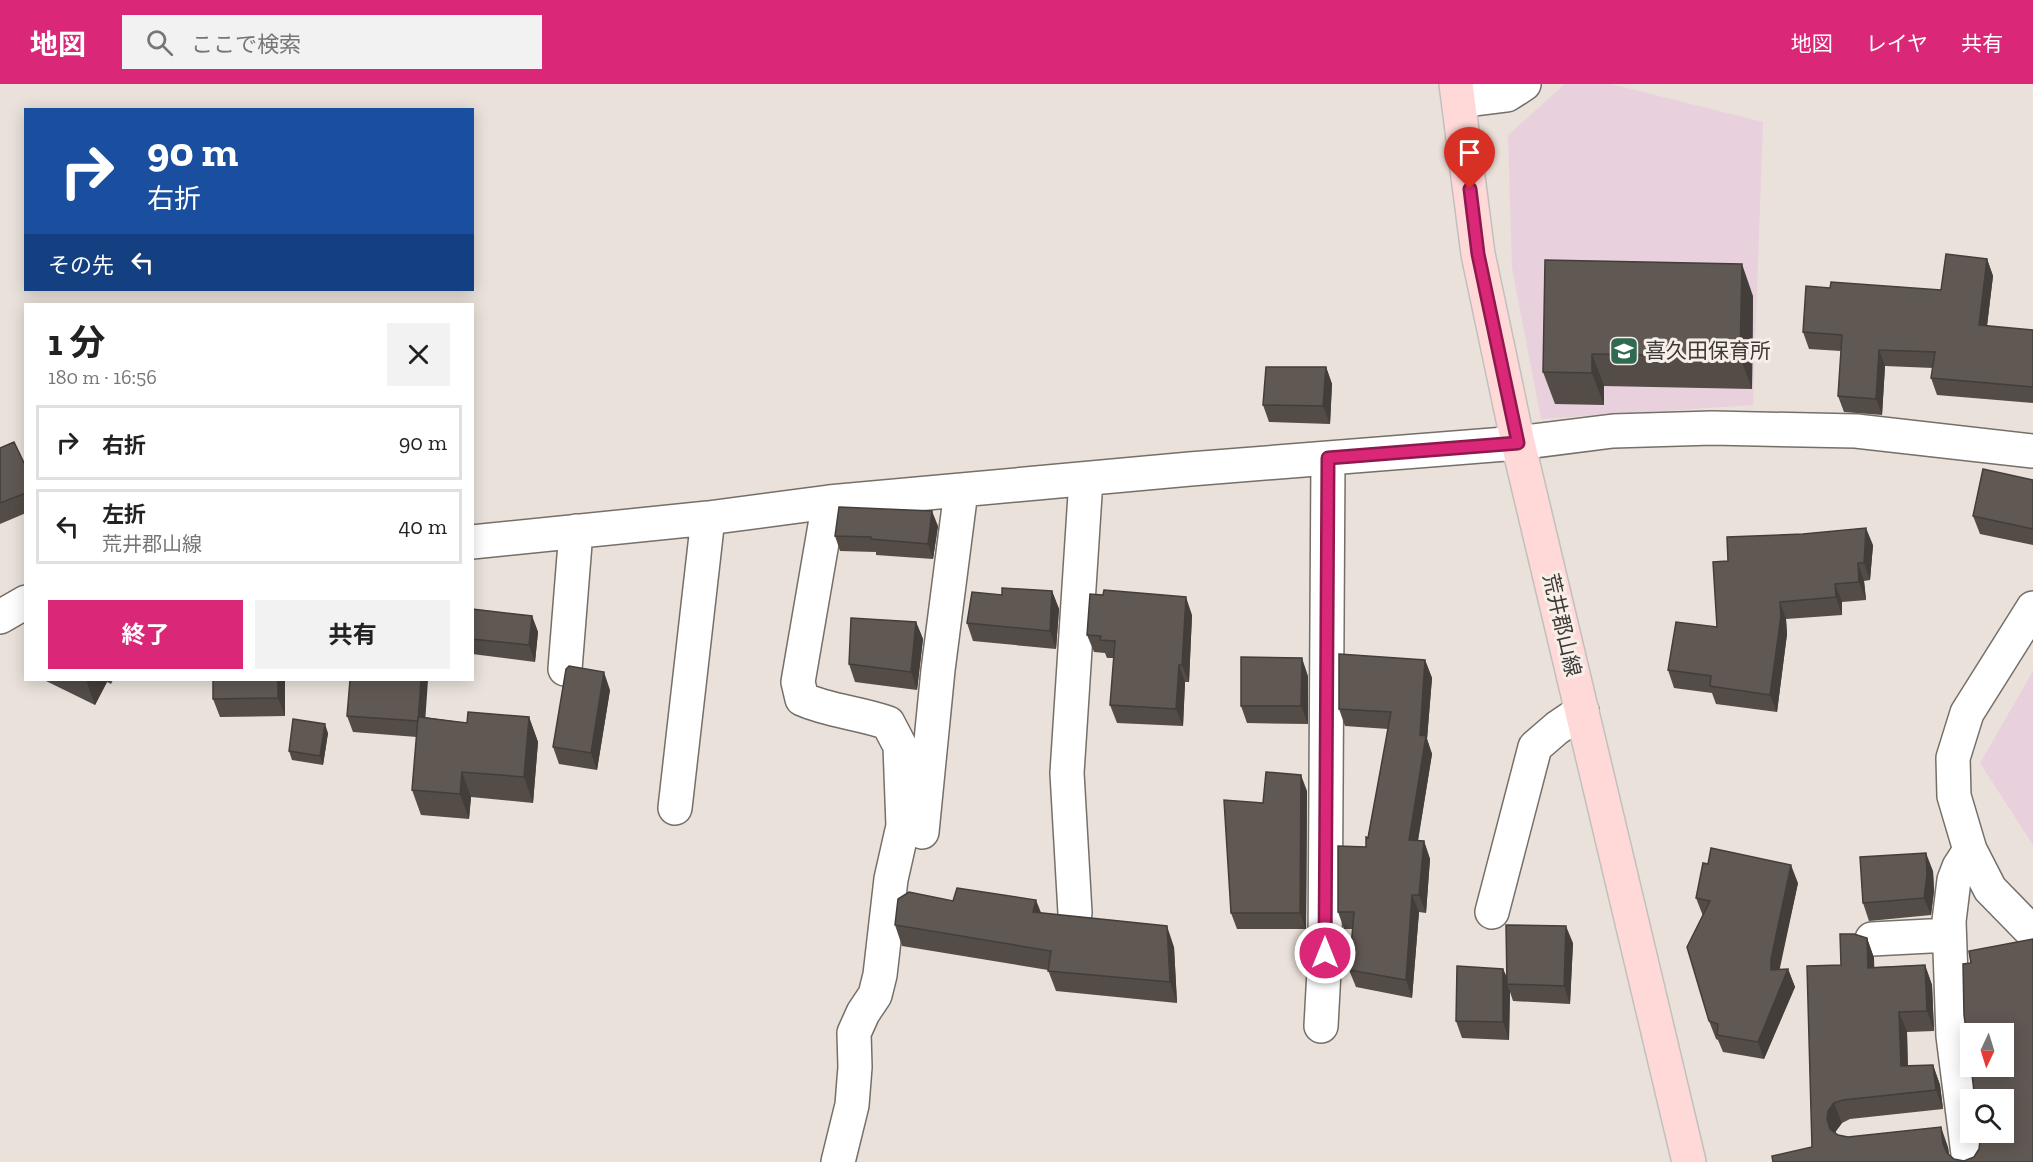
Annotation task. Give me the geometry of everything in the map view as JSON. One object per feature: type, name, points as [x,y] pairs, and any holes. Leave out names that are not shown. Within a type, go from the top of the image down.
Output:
[{"type":"main road","name":"荒井郡山線","points":[[1457,93],[1478,254],[1518,443],[1689,1162]]},
{"type":"street","points":[[1457,93],[1507,95],[1524,84]]},
{"type":"street","points":[[474,542],[708,518],[829,502],[1518,443],[1613,431],[1712,428],[1856,431],[2033,451]]},
{"type":"street","points":[[1321,1026],[1325,953],[1328,458]]},
{"type":"street","points":[[1075,913],[1067,773],[1086,479]]},
{"type":"street","points":[[921,840],[938,670],[961,491]]},
{"type":"street","points":[[829,502],[798,682],[802,699],[818,706],[863,714],[888,723],[900,746],[903,782],[903,826],[891,879],[880,975],[875,995],[854,1033],[855,1067],[852,1105],[838,1162]]},
{"type":"street","points":[[675,808],[708,518]]},
{"type":"street","points":[[565,669],[576,531]]},
{"type":"street","points":[[0,616],[24,603]]},
{"type":"street","points":[[2033,608],[1967,713],[1953,758],[1954,795],[1970,850],[1990,889],[2033,933]]},
{"type":"street","points":[[1492,912],[1535,747],[1582,711]]},
{"type":"street","points":[[1960,1089],[1953,1035],[1949,921],[1954,880],[1970,850]]},
{"type":"street","points":[[1872,939],[1949,935]]},
{"type":"street","points":[[1932,1130],[1960,1127]]},
{"type":"street","points":[[1967,1143],[1969,1162]]},
{"type":"shaded area","points":[[1565,84],[1611,84],[1763,122],[1753,405],[1541,419],[1512,268],[1508,135]]},
{"type":"shaded area","points":[[2033,671],[2033,845],[1980,763]]},
{"type":"building","points":[[1946,254],[1987,259],[1979,325],[2033,330],[2033,387],[1931,378],[1935,352],[1879,350],[1876,399],[1838,396],[1842,335],[1803,332],[1806,286],[1830,288],[1831,282],[1941,290]]},
{"type":"building","points":[[1545,260],[1742,264],[1740,357],[1592,354],[1592,373],[1543,372]]},
{"type":"building","points":[[1266,367],[1326,367],[1323,406],[1263,405]]},
{"type":"building","points":[[14,442],[24,463],[24,494],[0,503],[0,448]]},
{"type":"building","points":[[1983,469],[2033,480],[2033,529],[1973,516]]},
{"type":"building","points":[[839,507],[932,511],[928,544],[871,539],[871,537],[835,536]]},
{"type":"building","points":[[1866,528],[1864,563],[1858,563],[1859,582],[1835,584],[1836,597],[1780,602],[1781,616],[1770,695],[1710,686],[1711,676],[1668,670],[1676,622],[1717,627],[1713,562],[1728,561],[1727,537],[1803,534]]},
{"type":"building","points":[[1002,588],[1052,591],[1050,631],[967,623],[972,592],[1002,595]]},
{"type":"building","points":[[1104,590],[1186,597],[1182,665],[1179,665],[1176,709],[1110,705],[1115,641],[1100,640],[1101,636],[1087,635],[1090,594],[1103,595]]},
{"type":"building","points":[[474,609],[532,616],[529,645],[474,639]]},
{"type":"building","points":[[851,618],[916,622],[911,672],[849,664]]},
{"type":"building","points":[[1339,654],[1425,660],[1420,735],[1426,736],[1409,840],[1424,841],[1419,895],[1412,895],[1406,980],[1349,970],[1354,912],[1338,912],[1338,846],[1366,847],[1366,837],[1368,838],[1391,712],[1339,709]]},
{"type":"building","points":[[1241,657],[1302,658],[1301,706],[1241,706]]},
{"type":"building","points":[[569,666],[604,672],[591,753],[553,747],[566,669]]},
{"type":"building","points":[[213,681],[278,681],[278,698],[213,699]]},
{"type":"building","points":[[350,681],[421,681],[418,721],[347,716]]},
{"type":"building","points":[[468,712],[529,717],[524,777],[462,772],[460,794],[412,790],[418,717],[467,723]]},
{"type":"building","points":[[293,719],[325,724],[320,756],[289,751]]},
{"type":"building","points":[[1266,772],[1301,775],[1300,913],[1231,913],[1224,800],[1263,803]]},
{"type":"building","points":[[1711,848],[1791,865],[1771,959],[1771,970],[1788,969],[1758,1042],[1717,1035],[1718,1024],[1709,1021],[1687,947],[1710,901],[1696,898],[1703,863],[1708,864]]},
{"type":"building","points":[[1926,853],[1927,874],[1924,898],[1863,903],[1860,857]]},
{"type":"building","points":[[957,888],[1036,900],[1033,912],[1167,926],[1170,982],[1048,971],[1051,951],[895,925],[898,899],[909,892],[953,901]]},
{"type":"building","points":[[1506,925],[1566,926],[1564,986],[1507,984]]},
{"type":"building","points":[[1840,934],[1854,934],[1867,938],[1868,968],[1925,965],[1927,1011],[1899,1012],[1901,1066],[1933,1065],[1936,1090],[1843,1100],[1834,1103],[1828,1111],[1827,1119],[1830,1129],[1838,1135],[1848,1137],[1941,1127],[1943,1144],[1947,1153],[1954,1159],[1964,1161],[1974,1157],[1980,1143],[2014,1143],[2014,1089],[1974,1089],[1972,1077],[2014,1077],[2014,1023],[1965,1023],[1963,964],[1971,963],[1969,951],[2033,939],[2033,1162],[1773,1162],[1772,1156],[1812,1147],[1807,966],[1841,965]]},
{"type":"building","points":[[1457,966],[1503,969],[1503,1022],[1456,1021]]},
{"type":"place","name":"喜久田保育所","points":[[1624,351]]},
{"type":"route","points":[[1325,953],[1328,458],[1518,443],[1478,254],[1470,189]]}]
